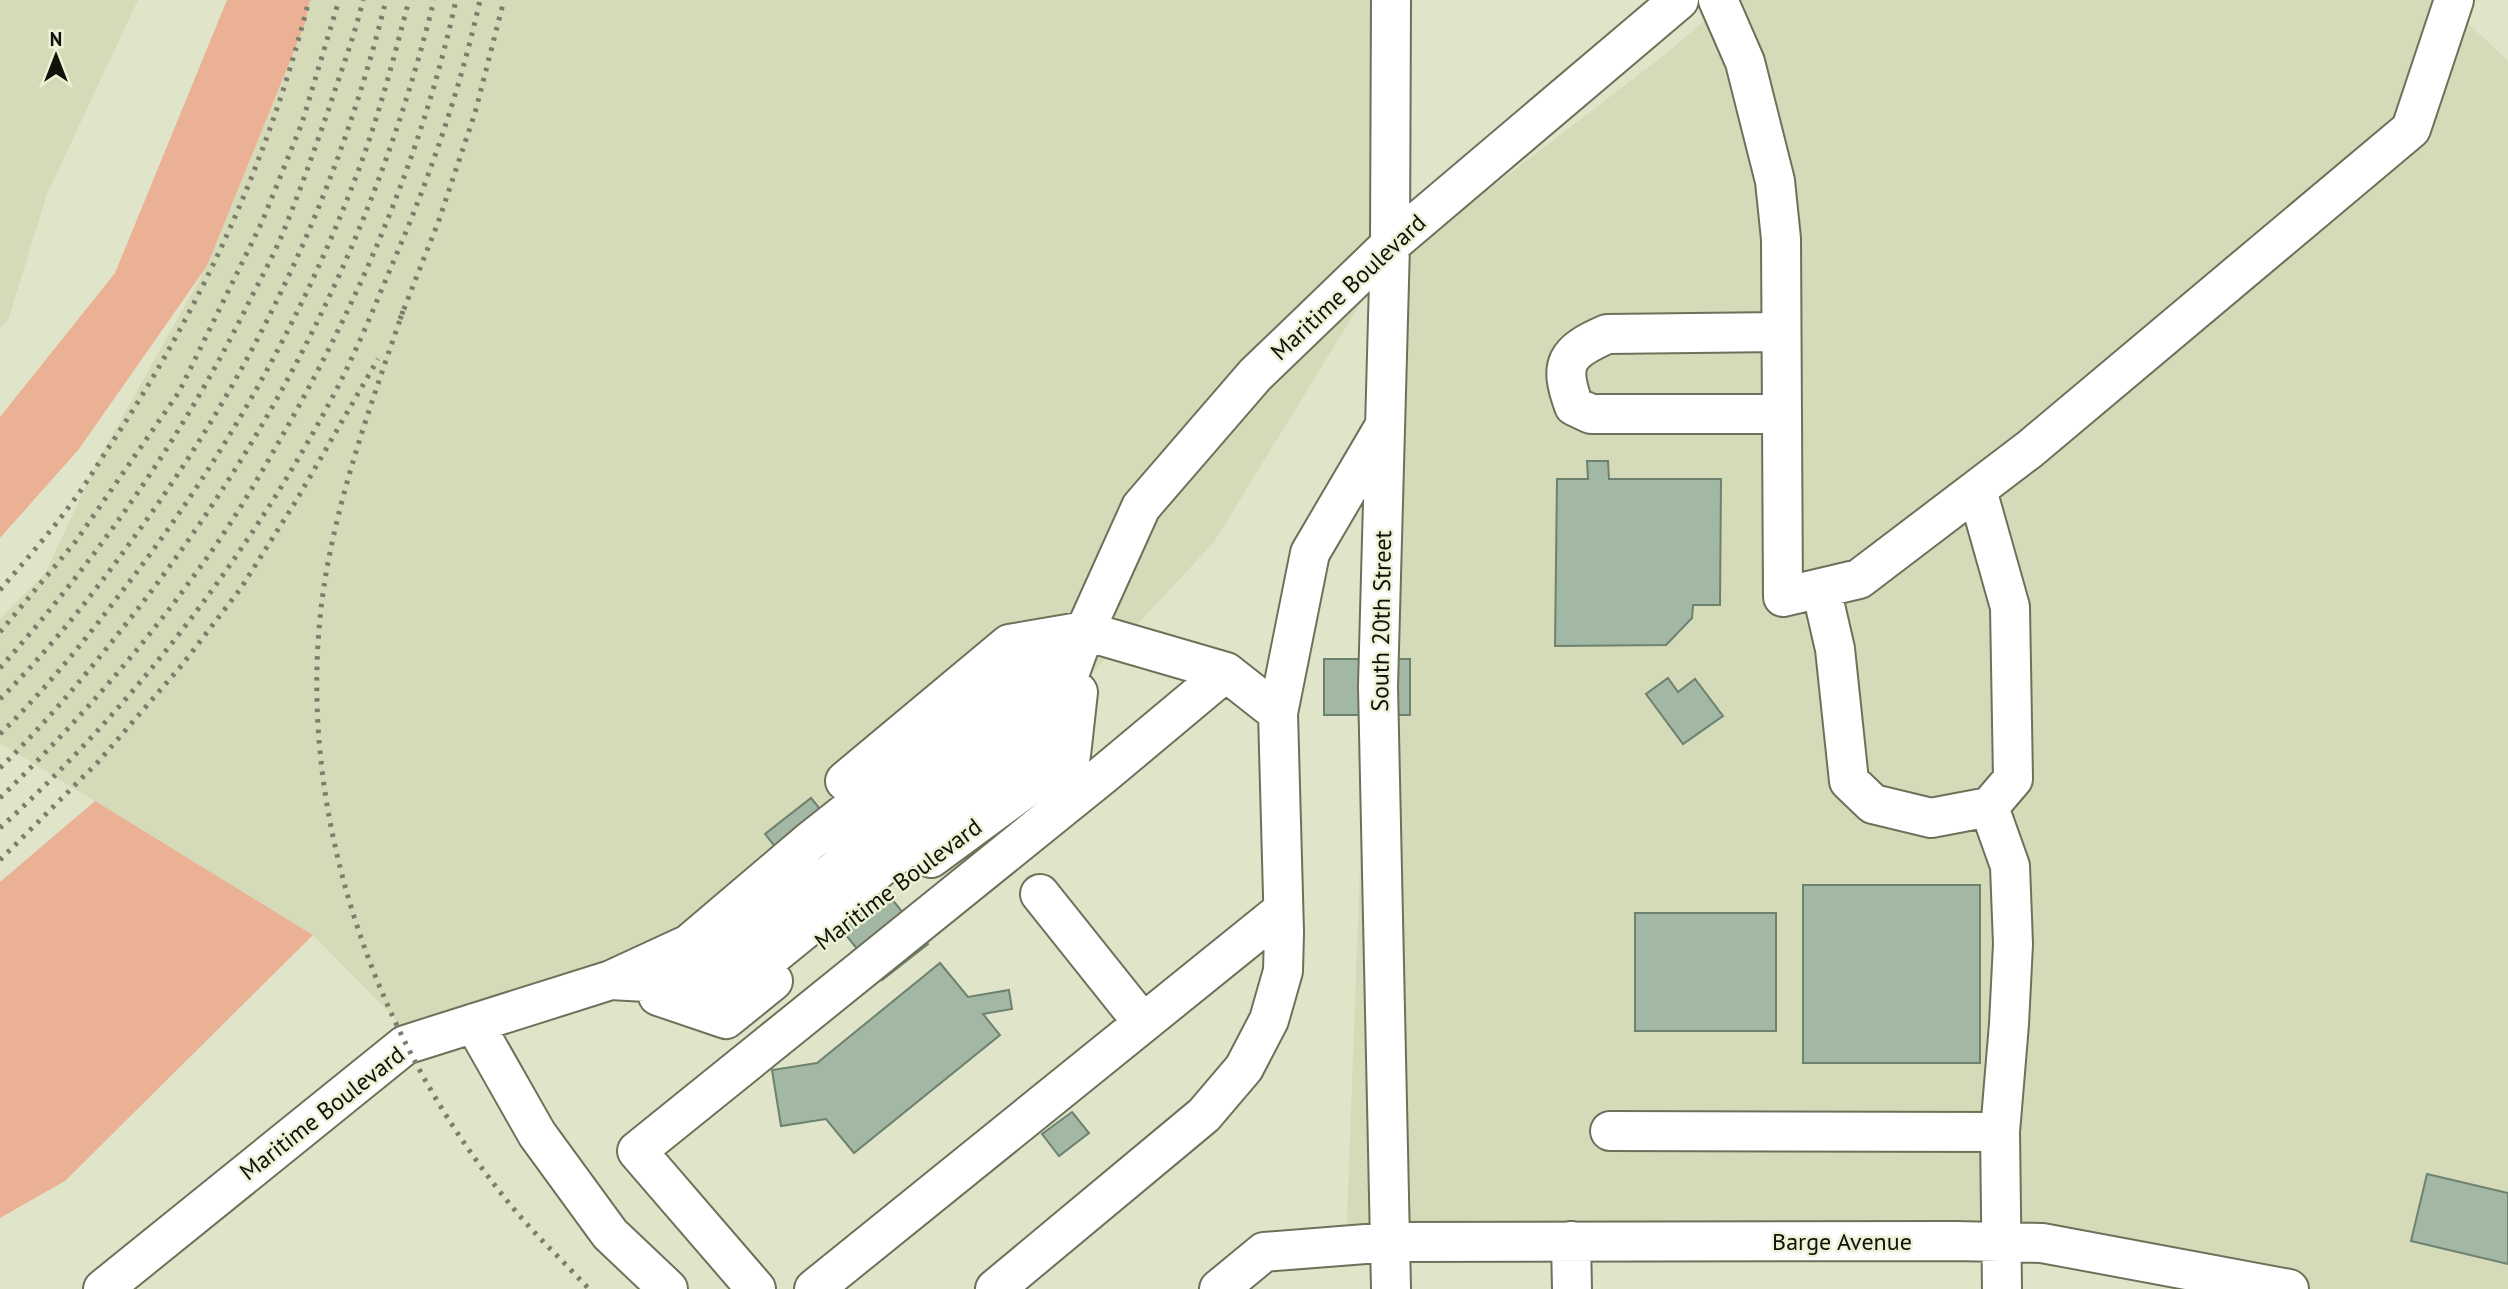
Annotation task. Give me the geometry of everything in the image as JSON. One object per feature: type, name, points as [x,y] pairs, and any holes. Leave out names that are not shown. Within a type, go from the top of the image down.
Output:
[{"type":"street","name":"South 20th Street","points":[[1391,0],[1390,245],[1378,687],[1391,1289]]},
{"type":"street","name":"Maritime Boulevard","points":[[611,980],[734,988],[1049,730],[1085,631],[1142,507],[1255,374],[1390,245],[1679,0]]},
{"type":"street","points":[[1718,0],[1745,62],[1775,181],[1782,239],[1783,597],[1859,579],[2040,440],[2411,129],[2454,0]]},
{"type":"street","points":[[1782,332],[1607,334],[1581,345],[1570,357],[1565,382],[1574,407],[1591,414],[1782,414]]},
{"type":"street","points":[[995,1289],[1204,1115],[1244,1068],[1269,1020],[1283,971],[1278,713],[1310,552],[1385,425]]},
{"type":"street","points":[[1821,588],[1835,649],[1849,782],[1873,804],[1931,818],[1989,807],[2013,779],[2010,607],[1977,490]]},
{"type":"street","name":"Maritime Boulevard","points":[[103,1289],[405,1045],[611,980],[690,944],[809,842],[1016,677],[1085,631]]},
{"type":"street","points":[[1085,631],[1226,672],[1278,713]]},
{"type":"street","points":[[756,1289],[637,1151],[1093,783],[1226,672]]},
{"type":"street","points":[[1989,807],[2010,866],[2011,879],[2009,1024],[2000,1132],[2002,1289]]},
{"type":"street","points":[[1040,894],[1143,1023]]},
{"type":"street","points":[[814,1289],[1283,910]]},
{"type":"street","points":[[474,1023],[537,1134],[610,1234],[668,1289]]},
{"type":"street","points":[[1610,1131],[2000,1132]]},
{"type":"street","points":[[1571,1241],[1572,1289]]},
{"type":"street","name":"Barge Avenue","points":[[1219,1289],[1264,1252],[1391,1242],[1571,1241],[2042,1243],[2288,1289]]},
{"type":"shaded area","points":[[0,0],[138,0],[47,194],[8,320],[0,328]]},
{"type":"shaded area","points":[[227,0],[310,0],[305,24],[207,266],[79,449],[0,538],[0,417],[115,273]]},
{"type":"shaded area","points":[[310,0],[1389,0],[1389,257],[1214,542],[903,876],[538,996],[416,1040],[313,935],[0,743],[0,619],[46,572],[96,464],[207,266],[305,25]]},
{"type":"shaded area","points":[[1728,0],[2443,0],[2508,61],[2508,1289],[2277,1289],[2114,1257],[1346,1247],[1370,594],[1390,265],[1667,53]]},
{"type":"shaded area","points":[[95,801],[313,935],[65,1181],[0,1218],[0,882]]},
{"type":"building","points":[[1587,461],[1608,461],[1609,479],[1721,479],[1720,605],[1693,605],[1692,618],[1666,645],[1555,646],[1557,479],[1588,479]]},
{"type":"building","points":[[1324,659],[1410,659],[1410,715],[1324,715]]},
{"type":"building","points":[[1668,678],[1678,692],[1695,679],[1723,716],[1683,744],[1646,694]]},
{"type":"building","points":[[811,798],[928,944],[882,980],[765,834]]},
{"type":"building","points":[[1803,885],[1980,885],[1980,1063],[1803,1063]]},
{"type":"building","points":[[1635,913],[1776,913],[1776,1031],[1635,1031]]},
{"type":"building","points":[[940,963],[968,997],[1009,990],[1012,1009],[983,1014],[1000,1035],[854,1153],[826,1119],[781,1126],[772,1070],[817,1063]]},
{"type":"building","points":[[1072,1112],[1089,1133],[1059,1156],[1042,1134]]},
{"type":"building","points":[[2427,1174],[2508,1193],[2508,1264],[2411,1241]]},
{"type":"railway","points":[[0,590],[83,488],[147,387],[205,282],[254,172],[275,115],[309,0]]},
{"type":"railway","points":[[0,632],[76,541],[179,392],[262,222],[302,123],[339,0]]},
{"type":"railway","points":[[0,668],[72,583],[137,493],[197,400],[224,351],[272,257],[290,215],[328,111],[363,0]]},
{"type":"railway","points":[[0,699],[69,622],[132,540],[215,415],[252,349],[286,282],[343,144],[386,0]]},
{"type":"railway","points":[[0,734],[77,648],[156,546],[222,447],[281,344],[332,237],[354,182],[391,69],[409,0]]},
{"type":"railway","points":[[0,768],[78,683],[176,558],[226,484],[271,409],[350,252],[382,170],[410,86],[434,0]]},
{"type":"railway","points":[[0,798],[80,715],[155,627],[224,534],[275,448],[339,328],[387,222],[426,112],[456,0]]},
{"type":"railway","points":[[0,828],[49,782],[141,682],[224,573],[298,459],[348,367],[419,200],[453,101],[480,0]]},
{"type":"railway","points":[[400,319],[439,220],[475,113],[504,0]]},
{"type":"railway","points":[[403,311],[350,470],[327,568],[318,652],[319,736],[330,821],[350,904],[379,985],[415,1062],[459,1135],[509,1203],[589,1289]]},
{"type":"railway","points":[[0,860],[98,762],[182,665],[241,588],[296,501],[378,359]]}]
